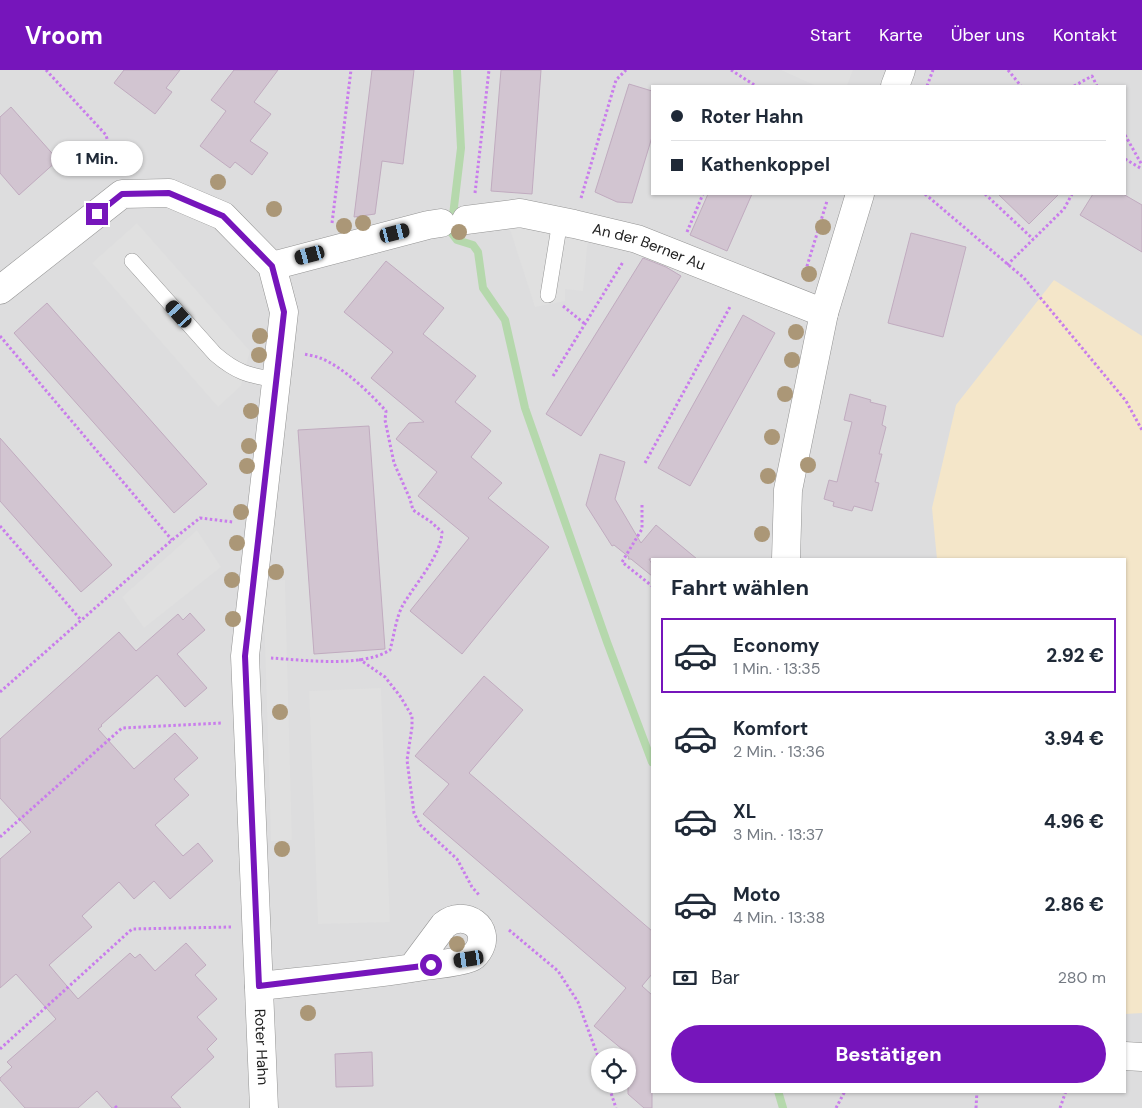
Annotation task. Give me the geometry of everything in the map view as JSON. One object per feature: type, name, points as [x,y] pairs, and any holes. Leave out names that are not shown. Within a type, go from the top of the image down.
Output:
[{"type":"street","points":[[896,85],[901,70]]},
{"type":"street","name":"Roter Hahn","points":[[122,194],[169,193],[223,216],[272,266],[284,312],[245,656],[264,1108]]},
{"type":"street","points":[[0,290],[122,194]]},
{"type":"street","points":[[786,558],[788,490],[824,313],[860,195]]},
{"type":"street","name":"An der Berner Au","points":[[460,221],[520,213],[637,239],[824,313]]},
{"type":"street","points":[[272,266],[428,224],[460,221]]},
{"type":"street","name":"Roter Hahn","points":[[259,986],[412,968]]},
{"type":"street","points":[[1126,1056],[1142,1057]]},
{"type":"lane","points":[[548,295],[567,222]]},
{"type":"lane","points":[[132,261],[228,366],[246,375],[276,380]]},
{"type":"path","points":[[46,70],[106,135],[122,194]]},
{"type":"path","points":[[329,250],[350,70]]},
{"type":"path","points":[[460,221],[489,70]]},
{"type":"path","points":[[567,222],[616,80],[626,70]]},
{"type":"path","points":[[731,70],[754,85]]},
{"type":"path","points":[[927,85],[932,70]]},
{"type":"path","points":[[1008,70],[1020,85]]},
{"type":"path","points":[[1076,85],[1092,76],[1096,85]]},
{"type":"path","points":[[744,85],[746,80]]},
{"type":"path","points":[[1126,137],[1142,165]]},
{"type":"path","points":[[1126,160],[1142,169]]},
{"type":"path","points":[[677,256],[703,195]]},
{"type":"path","points":[[796,302],[830,195]]},
{"type":"path","points":[[926,195],[1024,278],[1126,401],[1142,430]]},
{"type":"path","points":[[986,195],[1033,240]]},
{"type":"path","points":[[1008,265],[1064,209],[1071,195]]},
{"type":"path","points":[[553,376],[637,239]]},
{"type":"path","points":[[646,463],[744,281]]},
{"type":"path","points":[[548,295],[585,324]]},
{"type":"path","points":[[0,336],[172,540]]},
{"type":"path","points":[[245,656],[344,661],[382,655],[390,650],[402,606],[433,558],[442,540],[442,532],[413,510],[394,463],[385,420],[386,410],[345,373],[320,358],[279,352]]},
{"type":"path","points":[[642,505],[642,529],[622,562],[651,585]]},
{"type":"path","points":[[0,692],[172,540],[200,518],[259,525]]},
{"type":"path","points":[[0,526],[81,620]]},
{"type":"path","points":[[359,659],[385,677],[400,696],[412,716],[412,728],[406,760],[414,813],[420,824],[457,859],[472,887],[483,901]]},
{"type":"path","points":[[0,837],[122,728],[248,722]]},
{"type":"path","points":[[0,1049],[132,929],[256,926]]},
{"type":"path","points":[[506,926],[558,971],[578,1002],[595,1048]]},
{"type":"path","points":[[611,1093],[616,1108]]},
{"type":"path","points":[[836,1108],[844,1093]]},
{"type":"path","points":[[976,1108],[977,1093]]},
{"type":"path","points":[[1060,1108],[1065,1093]]},
{"type":"shaded area","points":[[0,70],[1142,70],[1142,1108],[0,1108]]},
{"type":"shaded area","points":[[781,70],[853,70],[847,85],[814,85]]},
{"type":"shaded area","points":[[137,223],[250,351],[241,386],[218,407],[92,263]]},
{"type":"shaded area","points":[[508,223],[588,238],[583,291],[565,289],[565,301],[535,307]]},
{"type":"shaded area","points":[[1054,280],[1142,336],[1142,1013],[1126,1014],[1126,558],[937,558],[932,508],[956,405]]},
{"type":"shaded area","points":[[197,530],[221,567],[144,628],[122,597]]},
{"type":"shaded area","points":[[285,580],[292,840],[271,841],[263,581]]},
{"type":"shaded area","points":[[381,688],[390,922],[318,924],[309,691]]},
{"type":"building","points":[[124,70],[180,70],[166,88],[172,92],[155,114],[114,83]]},
{"type":"building","points":[[234,70],[278,70],[254,102],[271,114],[250,141],[268,153],[252,175],[235,162],[230,168],[200,146],[226,111],[211,100]]},
{"type":"building","points":[[372,70],[414,70],[403,164],[382,161],[375,214],[354,217]]},
{"type":"building","points":[[501,70],[541,70],[532,194],[491,191]]},
{"type":"building","points":[[629,84],[651,91],[651,140],[632,203],[617,202],[595,192]]},
{"type":"building","points":[[11,107],[58,160],[19,195],[0,173],[0,117]]},
{"type":"building","points":[[708,195],[752,195],[727,251],[690,235]]},
{"type":"building","points":[[999,195],[1058,195],[1029,224]]},
{"type":"building","points":[[1092,195],[1125,195],[1142,205],[1142,252],[1080,215]]},
{"type":"building","points":[[911,233],[966,247],[943,337],[888,323]]},
{"type":"building","points":[[643,258],[666,267],[681,276],[581,436],[546,414]]},
{"type":"building","points":[[386,261],[444,308],[423,334],[476,376],[455,402],[491,431],[471,457],[502,483],[488,498],[549,547],[462,654],[410,611],[469,538],[418,496],[437,472],[396,439],[409,423],[424,422],[371,378],[393,352],[344,312]]},
{"type":"building","points":[[47,303],[207,484],[174,513],[14,333]]},
{"type":"building","points":[[743,315],[775,333],[690,486],[658,468]]},
{"type":"building","points":[[850,394],[886,406],[882,425],[886,427],[879,454],[882,454],[875,482],[879,483],[872,511],[854,506],[852,511],[833,506],[834,502],[824,499],[829,480],[837,482],[852,422],[844,420]]},
{"type":"building","points":[[369,426],[385,649],[314,654],[298,430]]},
{"type":"building","points":[[0,438],[112,565],[81,592],[0,501]]},
{"type":"building","points":[[600,454],[625,462],[615,499],[641,543],[656,525],[696,558],[651,558],[649,559],[651,562],[651,575],[631,559],[628,559],[629,557],[614,545],[612,546],[586,505]]},
{"type":"building","points":[[190,613],[205,630],[177,654],[207,688],[185,707],[157,675],[98,729],[134,769],[175,733],[198,758],[174,779],[189,795],[155,825],[183,856],[198,843],[213,861],[170,899],[154,881],[134,899],[119,882],[82,916],[92,927],[49,965],[78,999],[130,953],[135,958],[140,954],[155,971],[186,943],[206,965],[195,975],[217,999],[197,1017],[217,1039],[207,1049],[214,1057],[171,1097],[181,1108],[112,1108],[97,1091],[78,1108],[25,1108],[0,1078],[12,1067],[7,1062],[56,1019],[16,974],[0,988],[0,859],[31,832],[0,798],[0,739],[119,632],[136,651],[178,614],[183,620]]},
{"type":"building","points":[[484,676],[523,710],[469,773],[651,930],[651,975],[642,986],[651,994],[652,1108],[644,1108],[628,1094],[636,1093],[636,1048],[621,1048],[594,1026],[626,988],[423,814],[449,784],[415,756]]},
{"type":"building","points":[[372,1052],[373,1086],[336,1087],[335,1054]]},
{"type":"waterway","points":[[457,70],[461,148],[451,232],[457,240],[473,245],[478,252],[483,288],[505,320],[525,408],[607,642],[651,759]]},
{"type":"waterway","points":[[779,1093],[783,1108]]},
{"type":"route","points":[[97,214],[122,194],[169,193],[223,216],[272,266],[284,312],[245,656],[259,986],[431,965]]}]
